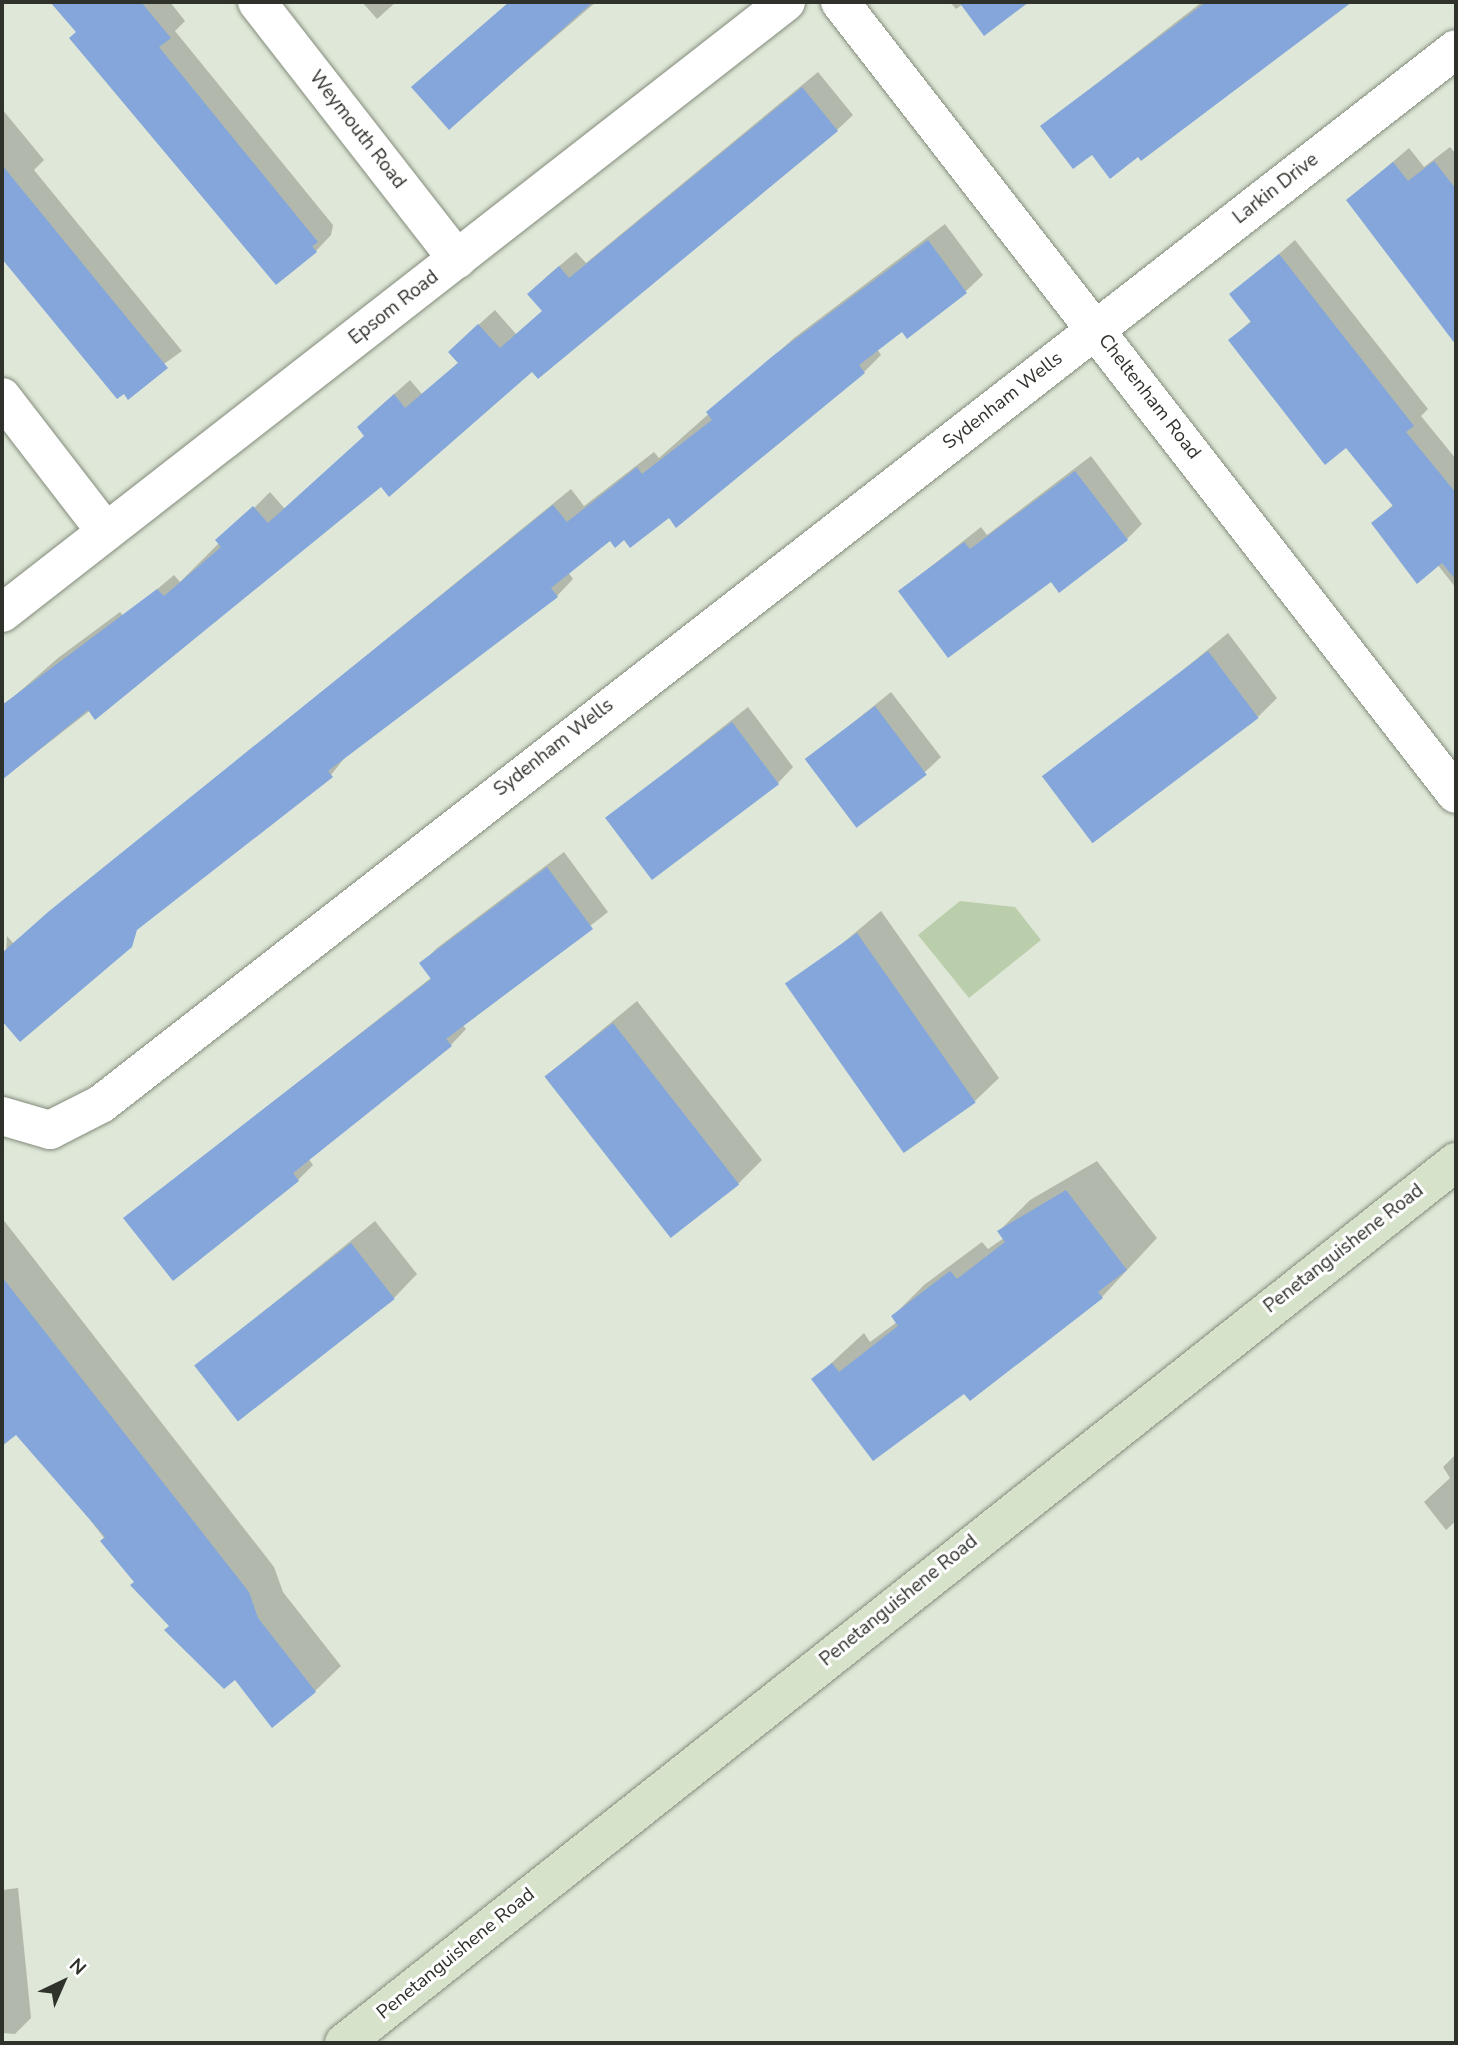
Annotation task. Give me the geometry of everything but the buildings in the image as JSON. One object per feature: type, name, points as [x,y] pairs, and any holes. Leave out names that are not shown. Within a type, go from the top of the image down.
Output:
[{"type":"main road","name":"Penetanguishene Road","points":[[344,2043],[1456,1161]]},
{"type":"street","name":"Weymouth Road","points":[[257,2],[457,259]]},
{"type":"street","name":"Epsom Road","points":[[2,613],[786,2]]},
{"type":"street","name":"Cheltenham Road","points":[[841,2],[1456,794]]},
{"type":"street","name":"Larkin Drive","points":[[1096,329],[1456,49]]},
{"type":"street","name":"Sydenham Wells","points":[[2,1116],[25,1128],[50,1130],[101,1104],[1096,329]]},
{"type":"street","points":[[2,397],[106,532]]},
{"type":"green space","points":[[960,901],[1015,907],[1041,940],[969,998],[918,935]]}]
